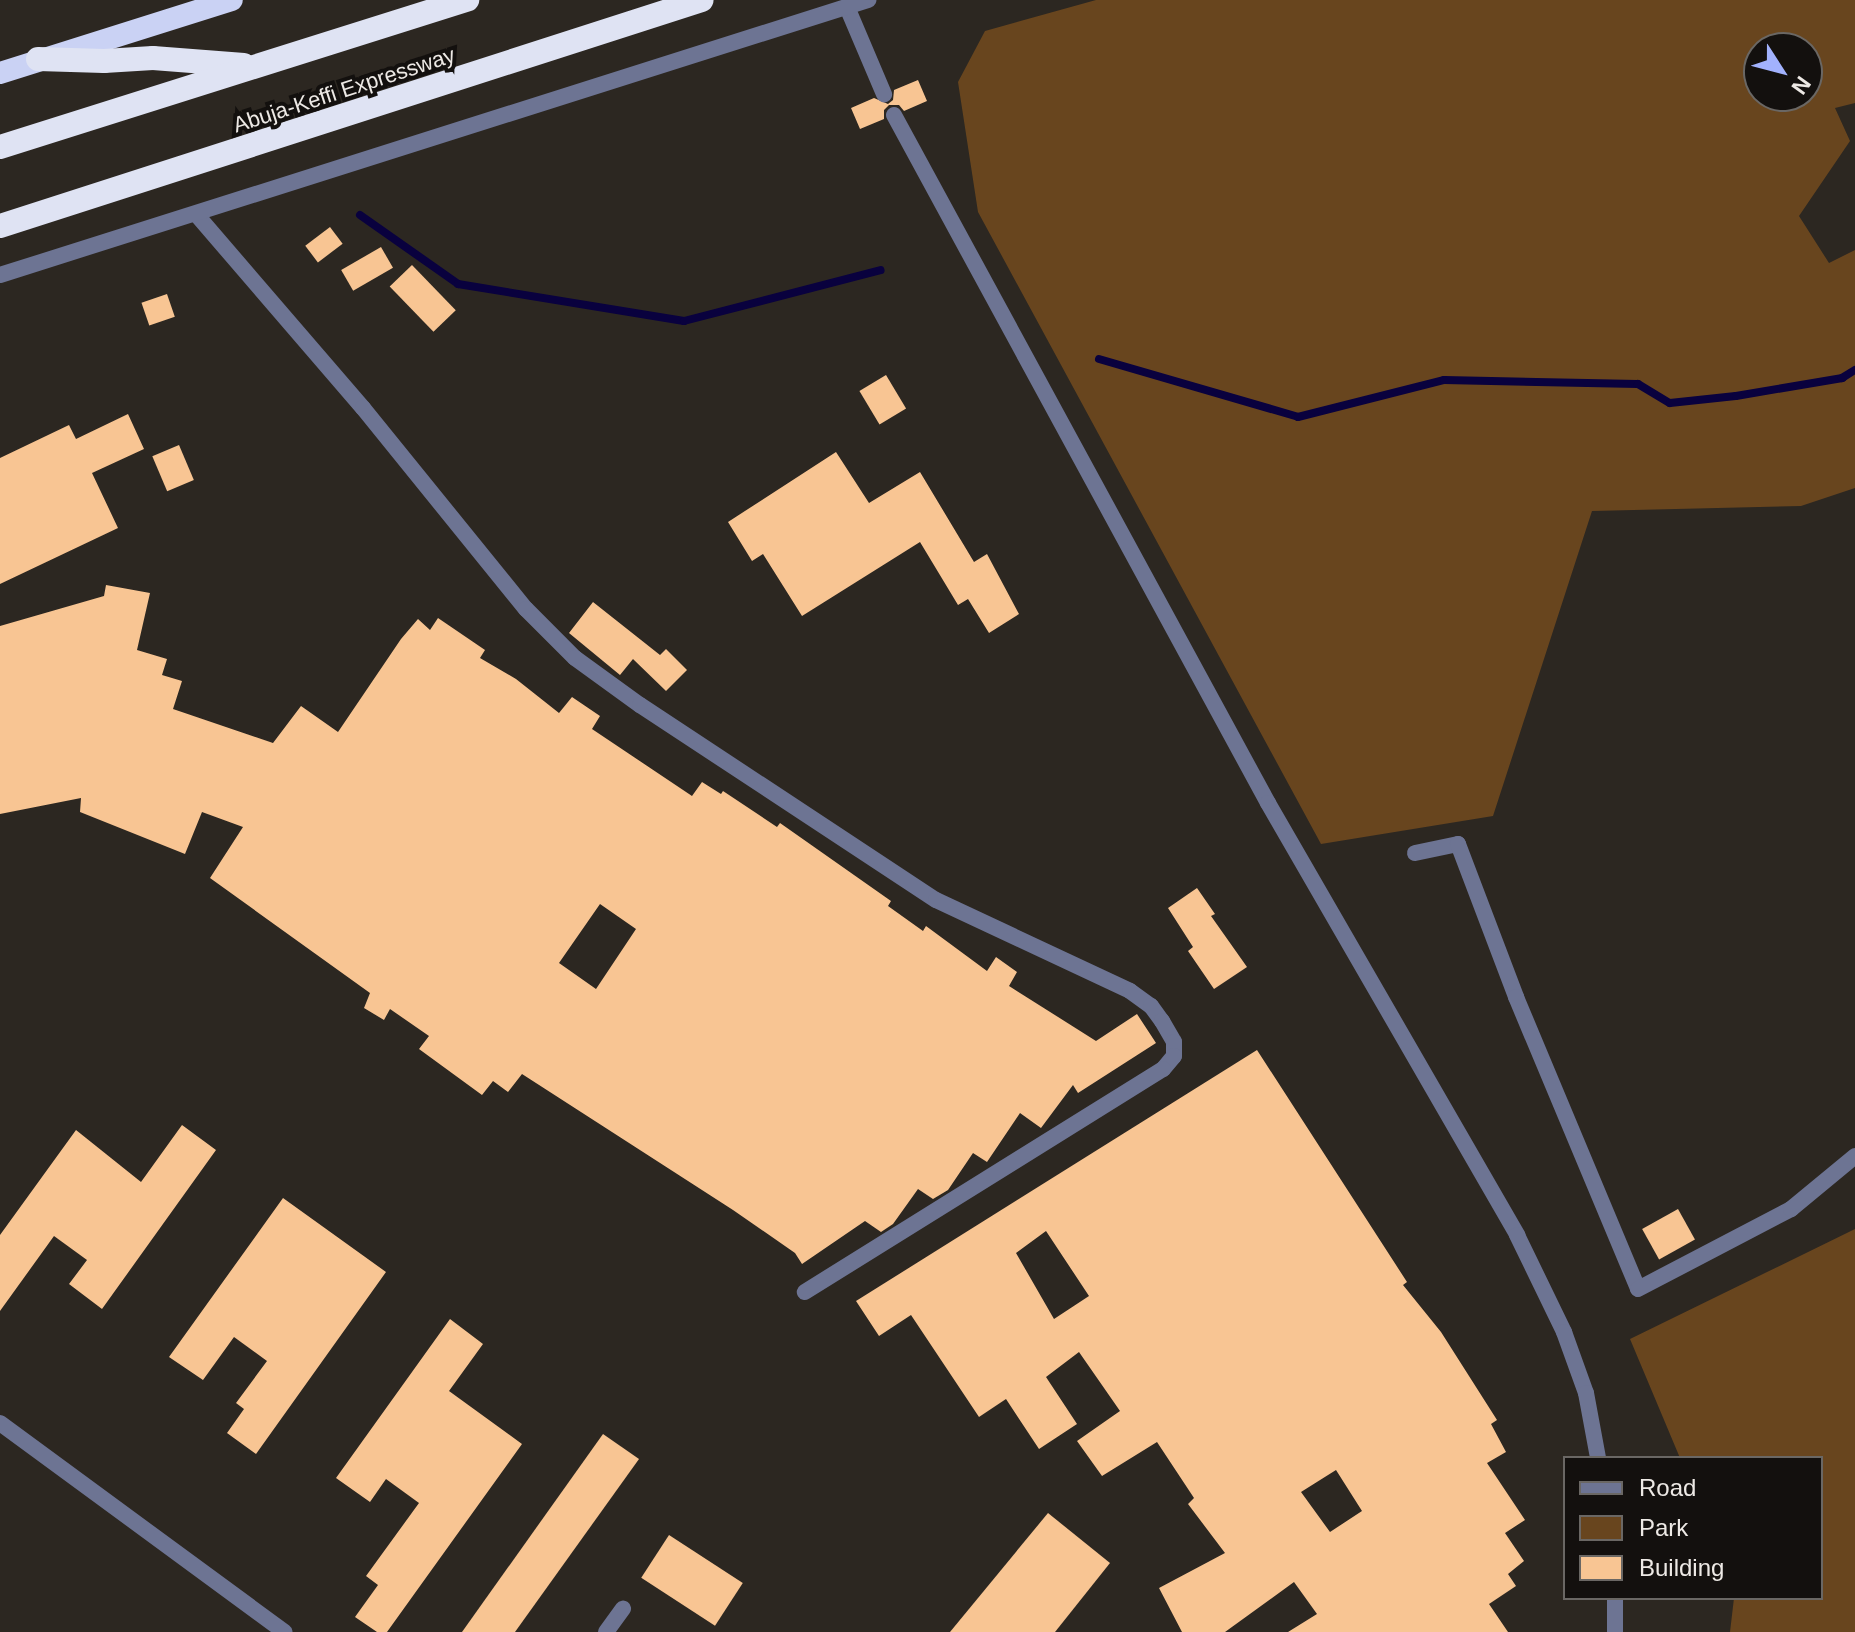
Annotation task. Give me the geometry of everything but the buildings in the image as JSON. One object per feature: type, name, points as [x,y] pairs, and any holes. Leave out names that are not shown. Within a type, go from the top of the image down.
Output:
[{"type":"highway","points":[[0,73],[232,0]]},
{"type":"highway","points":[[0,147],[467,0]]},
{"type":"highway","name":"Abuja-Keffi Expressway","points":[[0,226],[702,0]]},
{"type":"highway","points":[[38,59],[104,61],[153,58],[258,66]]},
{"type":"street","points":[[0,275],[868,0]]},
{"type":"street","points":[[847,7],[884,94]]},
{"type":"street","points":[[894,115],[919,168],[1260,789],[1517,1235],[1569,1344],[1586,1393],[1598,1456]]},
{"type":"street","points":[[196,214],[363,408],[526,609],[575,658],[653,714],[936,900],[1130,991],[1151,1006],[1174,1042],[1174,1056],[1163,1069],[805,1292]]},
{"type":"street","points":[[1415,853],[1458,844],[1516,997],[1638,1289],[1791,1209],[1855,1156]]},
{"type":"street","points":[[0,1423],[285,1632]]},
{"type":"street","points":[[1615,1600],[1615,1632]]},
{"type":"street","points":[[606,1632],[623,1609]]},
{"type":"green space","points":[[1096,0],[1855,0],[1855,103],[1835,108],[1850,141],[1799,216],[1829,263],[1855,250],[1855,488],[1801,506],[1592,511],[1493,816],[1321,844],[978,212],[958,82],[985,31]]},
{"type":"green space","points":[[1855,1229],[1855,1632],[1730,1632],[1734,1600],[1823,1600],[1823,1456],[1679,1456],[1630,1339]]},
{"type":"waterway","points":[[360,215],[458,284],[684,321],[881,270]]},
{"type":"waterway","points":[[1099,359],[1298,417],[1444,380],[1638,384],[1670,403],[1736,396],[1842,378],[1855,370]]}]
